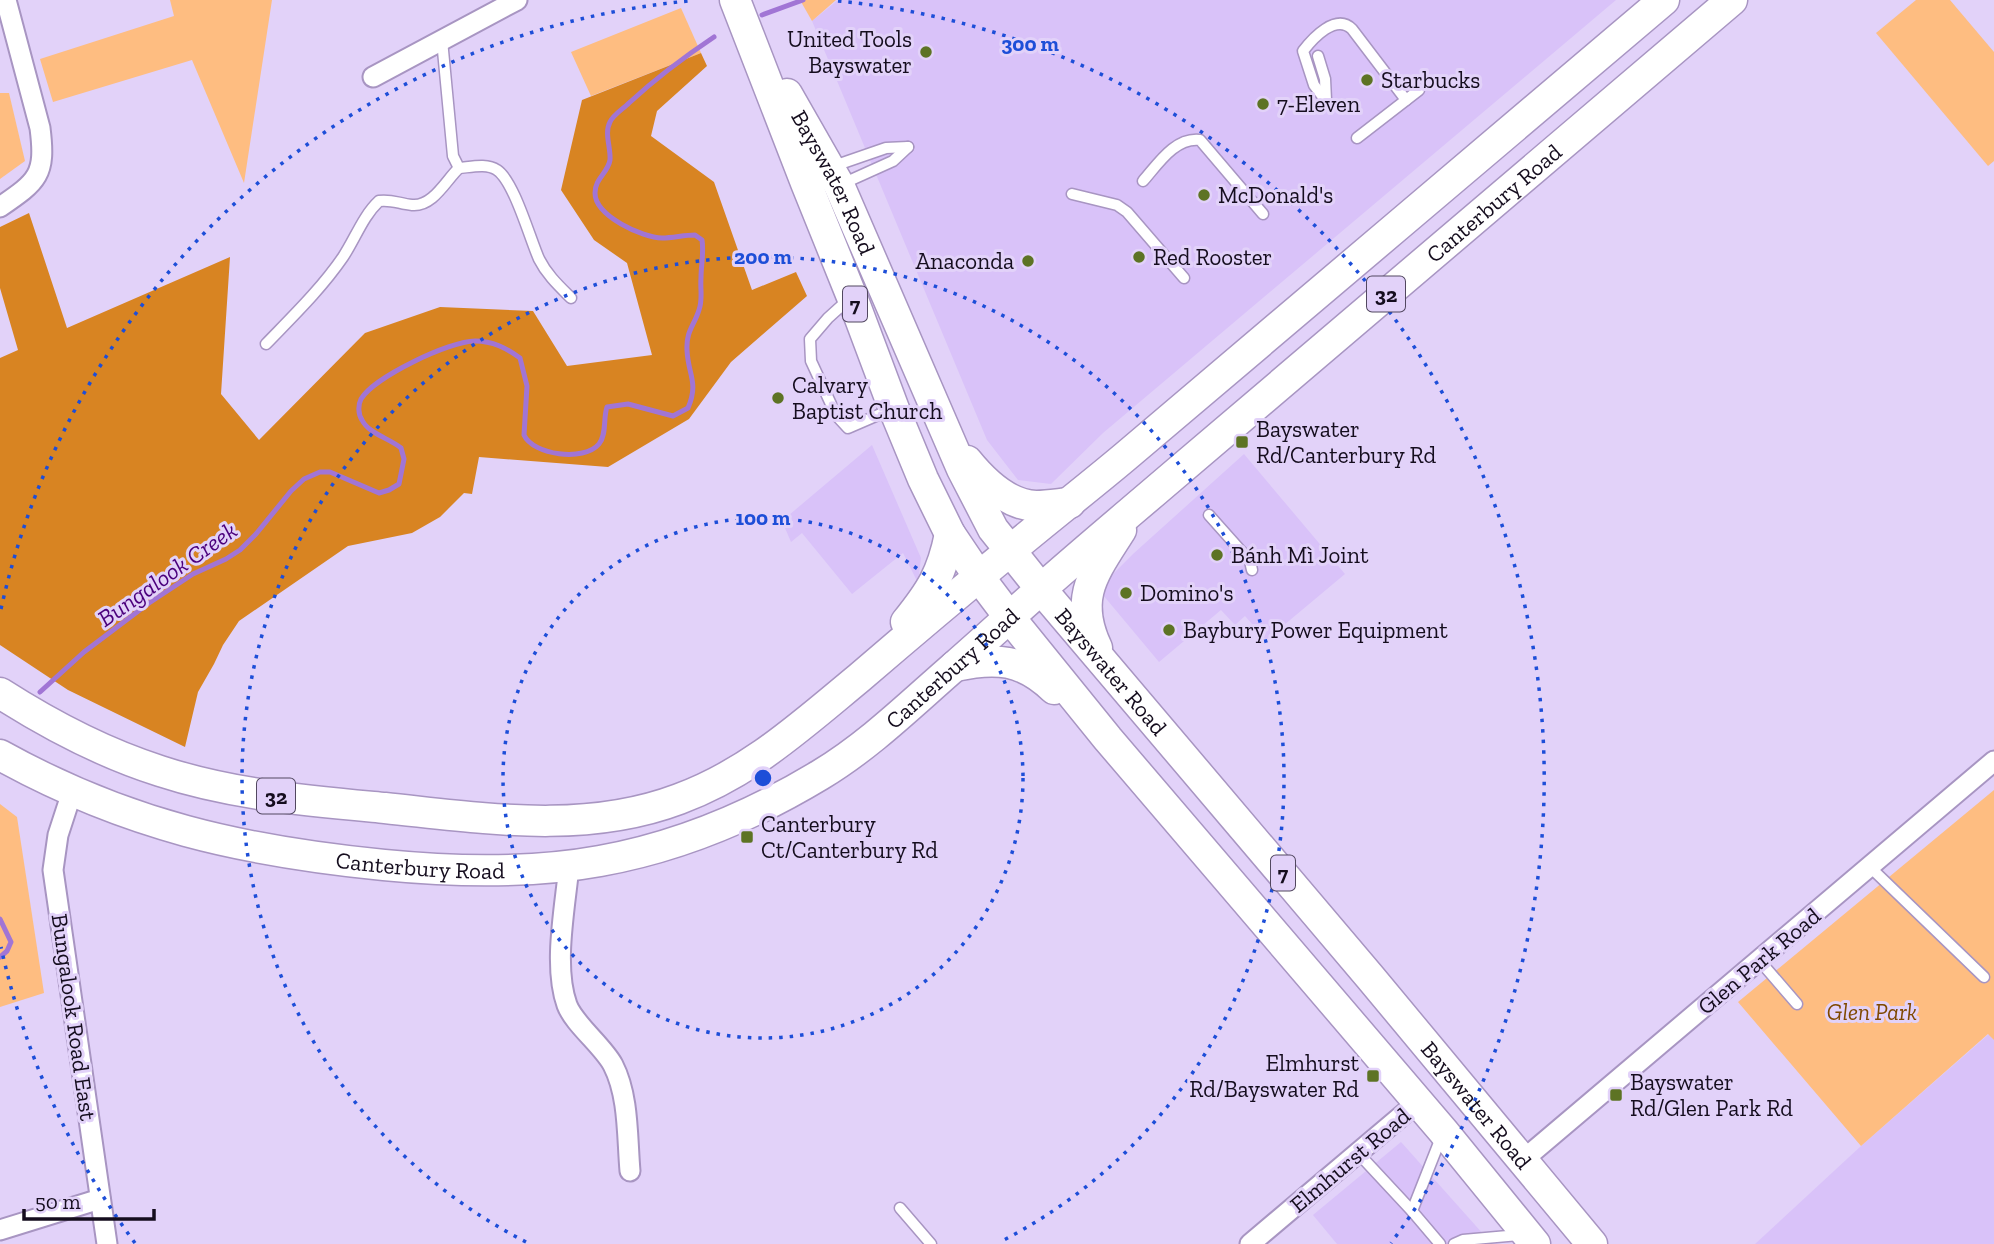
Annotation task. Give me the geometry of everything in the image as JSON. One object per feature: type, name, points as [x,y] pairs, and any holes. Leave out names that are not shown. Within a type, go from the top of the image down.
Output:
[{"type":"main road","name":"Canterbury Road","points":[[0,693],[67,733],[158,771],[210,785],[303,800],[449,815],[573,821],[642,811],[676,800],[733,775],[797,730],[1010,550],[1070,503],[1664,0]]},
{"type":"main road","name":"Canterbury Road","points":[[0,755],[72,792],[140,818],[190,833],[306,856],[396,866],[483,871],[569,866],[668,844],[739,818],[823,774],[861,747],[1134,509],[1731,0]]},
{"type":"main road","name":"Bayswater Road","points":[[740,12],[825,178],[993,529],[1592,1244]]},
{"type":"main road","name":"Bayswater Road","points":[[825,178],[852,297],[894,409],[923,479],[950,534],[1010,618],[1108,739],[1443,1131],[1531,1239]]},
{"type":"main road","points":[[1339,276],[1376,304]]},
{"type":"main road","points":[[946,433],[971,466],[992,487],[1007,496],[1027,505],[1070,503]]},
{"type":"main road","points":[[1103,660],[1086,616],[1086,598],[1102,561],[1134,509]]},
{"type":"main road","points":[[856,680],[930,591],[942,569],[950,534]]},
{"type":"main road","points":[[956,666],[984,660],[1022,666],[1044,678],[1108,739]]},
{"type":"main road","points":[[569,866],[573,821]]},
{"type":"main road","points":[[1418,1102],[1451,1074]]},
{"type":"main road","points":[[1488,1188],[1523,1160]]},
{"type":"street","points":[[0,207],[31,184],[39,174],[43,149],[40,128],[6,0]]},
{"type":"street","points":[[373,77],[517,0]]},
{"type":"street","name":"Glen Park Road","points":[[1523,1160],[1994,761]]},
{"type":"street","name":"Bungalook Road East","points":[[72,792],[58,835],[53,870],[107,1244]]},
{"type":"street","points":[[569,866],[561,981],[568,1008],[612,1064],[621,1085],[630,1171]]},
{"type":"street","name":"Elmhurst Road","points":[[1250,1244],[1418,1102]]},
{"type":"street","points":[[0,1230],[100,1199]]},
{"type":"lane","points":[[1318,56],[1325,79],[1326,101],[1314,85],[1303,54],[1304,48],[1331,25],[1345,23],[1406,100]]},
{"type":"lane","points":[[442,40],[453,156],[460,168]]},
{"type":"lane","points":[[1357,138],[1419,90]]},
{"type":"lane","points":[[1143,181],[1177,145],[1190,139],[1200,140],[1263,214]]},
{"type":"lane","points":[[908,147],[893,161],[825,178],[886,148],[908,147]]},
{"type":"lane","points":[[266,344],[323,283],[344,256],[369,212],[379,201],[419,205],[431,199],[460,168],[490,166],[500,171],[508,183],[539,258],[547,272],[570,298]]},
{"type":"lane","points":[[1072,194],[1117,205],[1127,212],[1184,278]]},
{"type":"lane","points":[[852,297],[828,318],[810,339],[811,361],[836,415],[848,428],[894,409]]},
{"type":"lane","points":[[1209,515],[1250,561],[1252,570]]},
{"type":"lane","points":[[1870,867],[1984,977]]},
{"type":"lane","points":[[1759,960],[1797,1004]]},
{"type":"lane","points":[[1412,1211],[1443,1131]]},
{"type":"lane","points":[[1358,1153],[1440,1244]]},
{"type":"lane","points":[[900,1208],[931,1244]]},
{"type":"lane","points":[[1454,1244],[1463,1240],[1531,1239]]},
{"type":"shaded area","points":[[838,0],[1616,0],[1103,433],[1051,484],[1018,480],[987,440],[812,21]]},
{"type":"shaded area","points":[[701,53],[707,66],[657,111],[651,136],[714,182],[752,290],[796,272],[807,296],[731,362],[689,419],[608,467],[479,457],[472,494],[464,493],[440,517],[412,533],[348,546],[239,621],[198,692],[185,747],[68,690],[0,645],[0,358],[18,350],[0,288],[0,227],[29,213],[67,328],[230,257],[221,394],[259,440],[365,333],[440,307],[533,311],[567,366],[652,355],[627,263],[594,240],[561,190],[582,100]]},
{"type":"shaded area","points":[[872,445],[921,558],[918,583],[903,553],[852,594],[802,533],[791,542],[782,521]]},
{"type":"shaded area","points":[[1244,454],[1345,574],[1266,640],[1245,616],[1235,625],[1221,610],[1159,662],[1098,589]]},
{"type":"shaded area","points":[[1989,1034],[1994,1040],[1994,1244],[1755,1244],[1861,1146]]},
{"type":"shaded area","points":[[1401,1142],[1492,1244],[1337,1244],[1313,1215]]},
{"type":"green space","points":[[170,0],[272,0],[244,183],[192,60],[53,102],[40,59],[174,16]]},
{"type":"green space","points":[[800,0],[836,0],[812,21]]},
{"type":"green space","points":[[1916,0],[1950,0],[1994,52],[1994,161],[1988,166],[1876,33]]},
{"type":"green space","points":[[681,8],[701,53],[591,96],[571,52]]},
{"type":"green space","points":[[0,93],[9,93],[25,161],[0,179]]},
{"type":"green space","name":"Glen Park","points":[[1994,790],[1994,1040],[1988,1034],[1861,1146],[1738,1002]]},
{"type":"green space","points":[[0,804],[17,817],[44,993],[0,1007]]},
{"type":"waterway","name":"Bungalook Creek","points":[[762,15],[803,0]]},
{"type":"waterway","name":"Bungalook Creek","points":[[40,692],[84,652],[149,603],[193,574],[240,550],[304,479],[320,472],[330,472],[379,493],[399,484],[404,459],[401,448],[365,425],[359,404],[369,390],[381,381],[431,354],[463,343],[482,341],[499,346],[520,358],[527,386],[524,435],[537,447],[559,454],[582,453],[599,444],[603,436],[607,407],[628,404],[673,416],[688,408],[693,385],[687,343],[701,302],[702,240],[695,235],[666,238],[632,230],[603,210],[595,193],[597,183],[610,160],[608,126],[611,119],[659,77],[714,37]]},
{"type":"waterway","name":"Bungalook Creek","points":[[0,919],[11,942],[0,957]]},
{"type":"place","name":"United Tools Bayswater","points":[[926,52]]},
{"type":"place","name":"Starbucks","points":[[1367,80]]},
{"type":"place","name":"7-Eleven","points":[[1263,104]]},
{"type":"place","name":"McDonald's","points":[[1204,195]]},
{"type":"place","name":"Red Rooster","points":[[1139,257]]},
{"type":"place","name":"Anaconda","points":[[1028,261]]},
{"type":"place","name":"Calvary Baptist Church","points":[[778,398]]},
{"type":"place","name":"Bayswater Rd/Canterbury Rd","points":[[1242,442]]},
{"type":"place","name":"Bánh Mì Joint","points":[[1217,555]]},
{"type":"place","name":"Domino's","points":[[1126,593]]},
{"type":"place","name":"Baybury Power Equipment","points":[[1169,630]]},
{"type":"place","name":"Canterbury Ct/Canterbury Rd","points":[[747,837]]},
{"type":"place","name":"Elmhurst Rd/Bayswater Rd","points":[[1373,1076]]},
{"type":"place","name":"Bayswater Rd/Glen Park Rd","points":[[1616,1095]]}]
